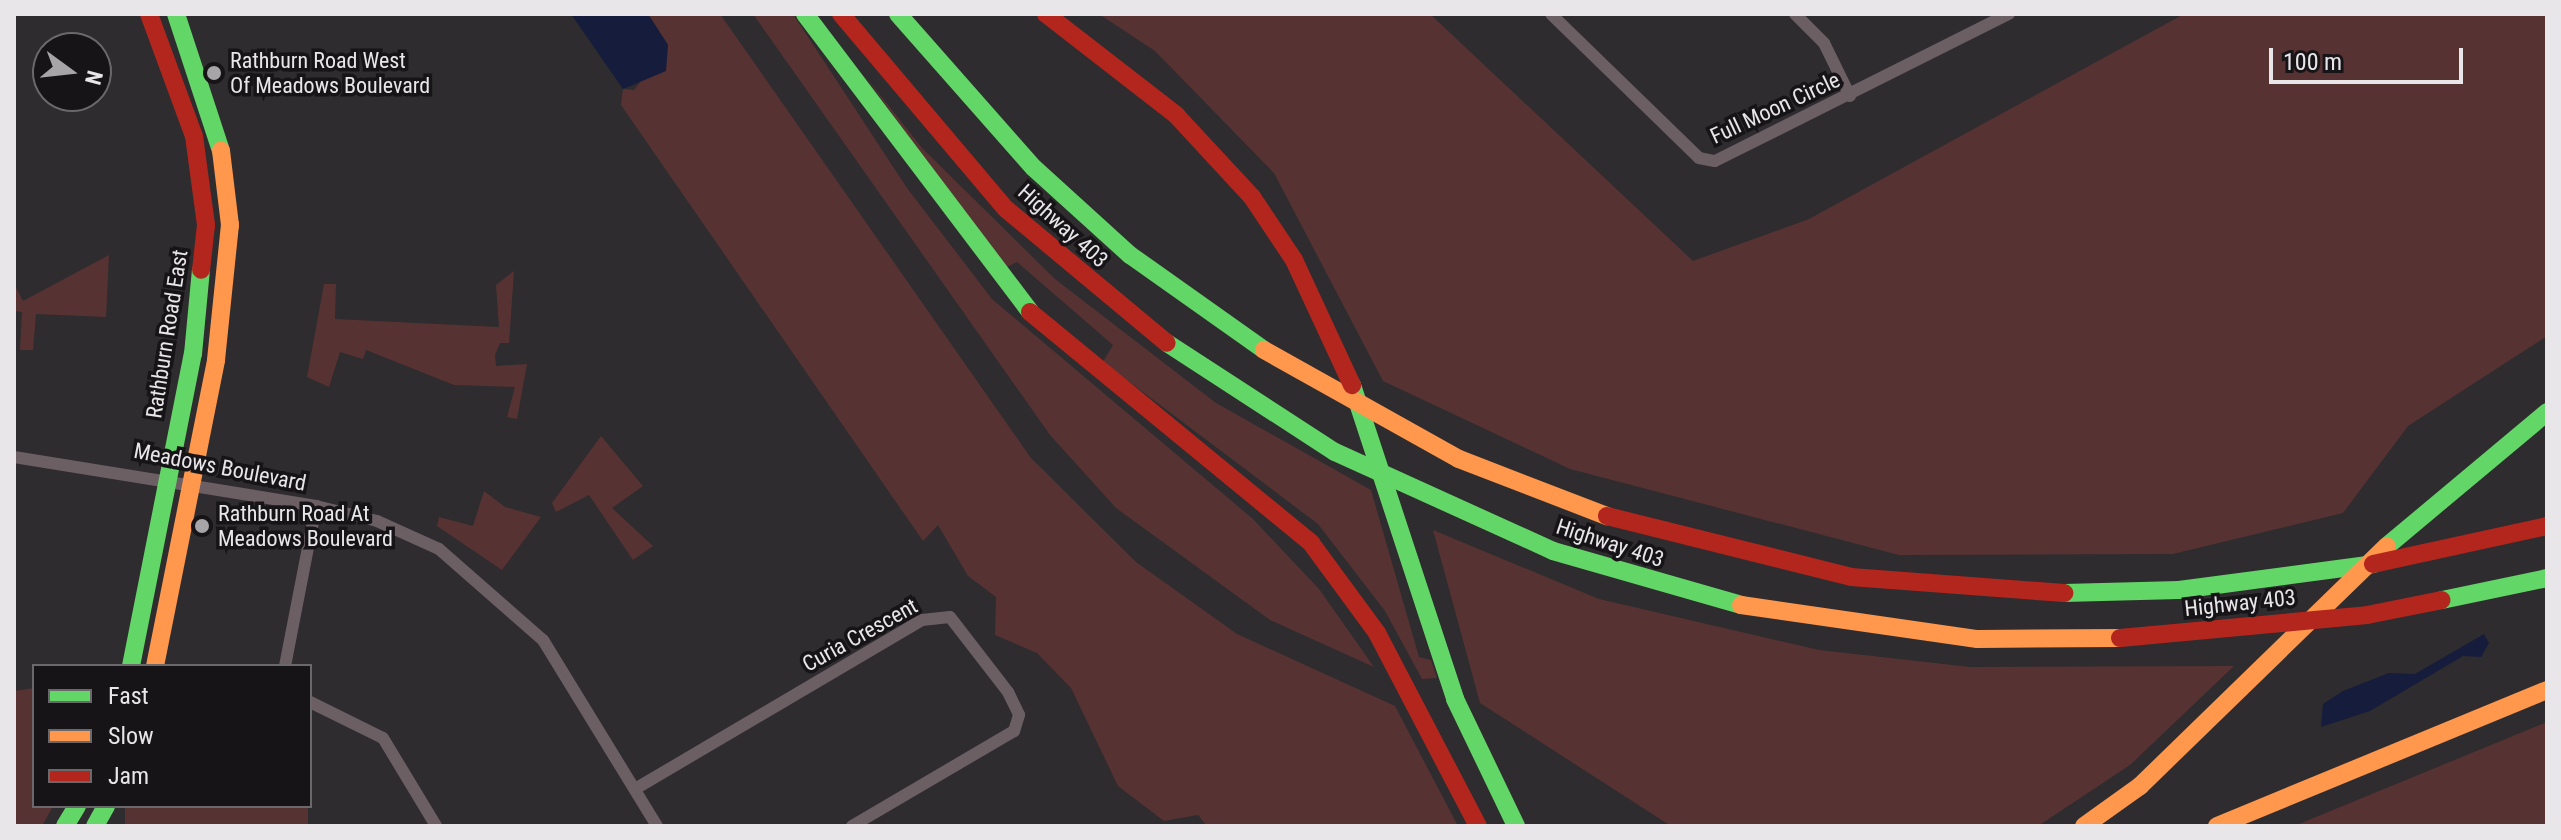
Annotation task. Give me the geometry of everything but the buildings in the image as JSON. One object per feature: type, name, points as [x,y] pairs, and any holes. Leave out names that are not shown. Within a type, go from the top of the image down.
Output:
[{"type":"main road","name":"Rathburn Road East","points":[[131,664],[165,479],[193,354],[206,225],[194,136],[149,14]]},
{"type":"main road","points":[[155,664],[216,360],[230,225],[218,126],[176,14]]},
{"type":"main road","points":[[805,14],[1004,287],[1075,356],[1311,543],[1377,633],[1478,826]]},
{"type":"main road","name":"Highway 403","points":[[841,14],[1006,209],[1212,376],[1403,487],[1614,571],[1844,624],[2045,640],[2367,615],[2547,578]]},
{"type":"main road","name":"Highway 403","points":[[898,14],[1044,177],[1130,255],[1245,339],[1459,459],[1637,528],[1851,577],[2076,593],[2334,572],[2547,526]]},
{"type":"main road","points":[[1046,14],[1141,84],[1203,142],[1273,227],[1320,308],[1353,387],[1405,553],[1467,728],[1516,826]]},
{"type":"main road","points":[[2084,826],[2140,786],[2425,510],[2547,412]]},
{"type":"main road","points":[[2217,826],[2542,694]]},
{"type":"main road","points":[[65,826],[76,808]]},
{"type":"main road","points":[[95,826],[105,808]]},
{"type":"street","name":"Full Moon Circle","points":[[1551,14],[1699,158],[1737,153],[2009,14]]},
{"type":"street","points":[[1795,14],[1824,43],[1850,96]]},
{"type":"street","name":"Meadows Boulevard","points":[[14,457],[192,483],[316,506],[377,521],[439,549],[491,587],[568,674],[657,826]]},
{"type":"street","points":[[285,664],[316,506]]},
{"type":"street","name":"Curia Crescent","points":[[635,789],[922,620],[950,617],[1008,692],[1019,715],[1014,731],[852,826]]},
{"type":"street","points":[[312,703],[383,738],[436,826]]},
{"type":"shaded area","points":[[648,14],[720,14],[1031,458],[1136,562],[1237,634],[1395,706],[1458,826],[1207,826],[1198,815],[1164,821],[1118,786],[1071,688],[1037,653],[995,635],[996,597],[968,576],[938,525],[923,541],[621,105],[623,89],[634,90],[668,45]]},
{"type":"shaded area","points":[[753,14],[793,14],[907,188],[992,299],[1253,519],[1319,589],[1374,667],[1270,620],[1116,508],[1050,435]]},
{"type":"shaded area","points":[[1099,14],[1430,14],[1693,261],[1809,219],[2184,14],[2547,14],[2547,336],[2408,426],[2343,513],[2173,554],[1899,555],[1570,469],[1383,381],[1274,173],[1155,51]]},
{"type":"shaded area","points":[[865,76],[922,148],[1055,279],[1216,403],[1371,490],[1419,657],[1431,660],[1437,678],[1422,679],[1385,611],[1318,524],[1103,362],[1113,345],[1017,262],[1003,269]]},
{"type":"shaded area","points":[[109,255],[106,317],[36,314],[33,350],[20,350],[22,312],[14,311],[14,284],[23,301]]},
{"type":"shaded area","points":[[514,271],[509,343],[500,343],[495,355],[496,366],[527,364],[517,419],[507,417],[515,387],[454,385],[366,350],[363,359],[340,352],[329,387],[307,377],[324,284],[336,284],[335,319],[499,327],[496,285]]},
{"type":"shaded area","points":[[601,436],[643,486],[612,508],[653,546],[633,560],[589,495],[556,512],[552,503]]},
{"type":"shaded area","points":[[484,491],[505,507],[541,517],[502,570],[437,526],[439,517],[473,526]]},
{"type":"shaded area","points":[[1433,530],[1599,599],[1819,650],[1970,667],[2234,666],[2130,765],[2038,826],[1671,826],[1480,703]]},
{"type":"shaded area","points":[[32,688],[32,808],[52,808],[42,826],[14,826],[14,691]]},
{"type":"shaded area","points":[[2547,722],[2547,826],[2294,826]]},
{"type":"shaded area","points":[[125,808],[308,808],[308,826],[125,826]]},
{"type":"water","points":[[571,14],[648,14],[668,45],[666,71],[623,89]]},
{"type":"water","points":[[2484,634],[2489,643],[2481,657],[2463,656],[2370,711],[2321,727],[2323,704],[2343,691],[2389,673],[2415,674]]},
{"type":"traffic: fast","points":[[176,14],[221,151]]},
{"type":"traffic: fast","points":[[805,14],[1030,312]]},
{"type":"traffic: fast","points":[[898,14],[1034,168],[1130,255],[1264,350]]},
{"type":"traffic: fast","points":[[131,664],[193,354],[201,270]]},
{"type":"traffic: fast","points":[[1167,343],[1335,452],[1553,551],[1741,605]]},
{"type":"traffic: fast","points":[[1352,385],[1455,699],[1516,826]]},
{"type":"traffic: fast","points":[[2387,546],[2547,412]]},
{"type":"traffic: fast","points":[[2064,593],[2179,590],[2373,564]]},
{"type":"traffic: fast","points":[[2442,600],[2547,578]]},
{"type":"traffic: fast","points":[[65,826],[76,808]]},
{"type":"traffic: fast","points":[[95,826],[105,808]]},
{"type":"traffic: slow","points":[[155,664],[216,360],[230,225],[221,151]]},
{"type":"traffic: slow","points":[[1264,350],[1459,459],[1607,516]]},
{"type":"traffic: slow","points":[[2084,826],[2140,786],[2387,546]]},
{"type":"traffic: slow","points":[[1741,605],[1978,639],[2120,638]]},
{"type":"traffic: slow","points":[[2217,826],[2547,690]]},
{"type":"traffic: jam","points":[[149,14],[194,136],[206,225],[201,270]]},
{"type":"traffic: jam","points":[[841,14],[1006,209],[1167,343]]},
{"type":"traffic: jam","points":[[1046,14],[1176,115],[1252,197],[1294,260],[1352,385]]},
{"type":"traffic: jam","points":[[1030,312],[1311,543],[1377,633],[1478,826]]},
{"type":"traffic: jam","points":[[1607,516],[1851,577],[2064,593]]},
{"type":"traffic: jam","points":[[2373,564],[2547,526]]},
{"type":"traffic: jam","points":[[2120,638],[2367,615],[2442,600]]},
{"type":"place","name":"Rathburn Road West Of Meadows Boulevard","points":[[214,73]]},
{"type":"place","name":"Rathburn Road At Meadows Boulevard","points":[[202,526]]}]
